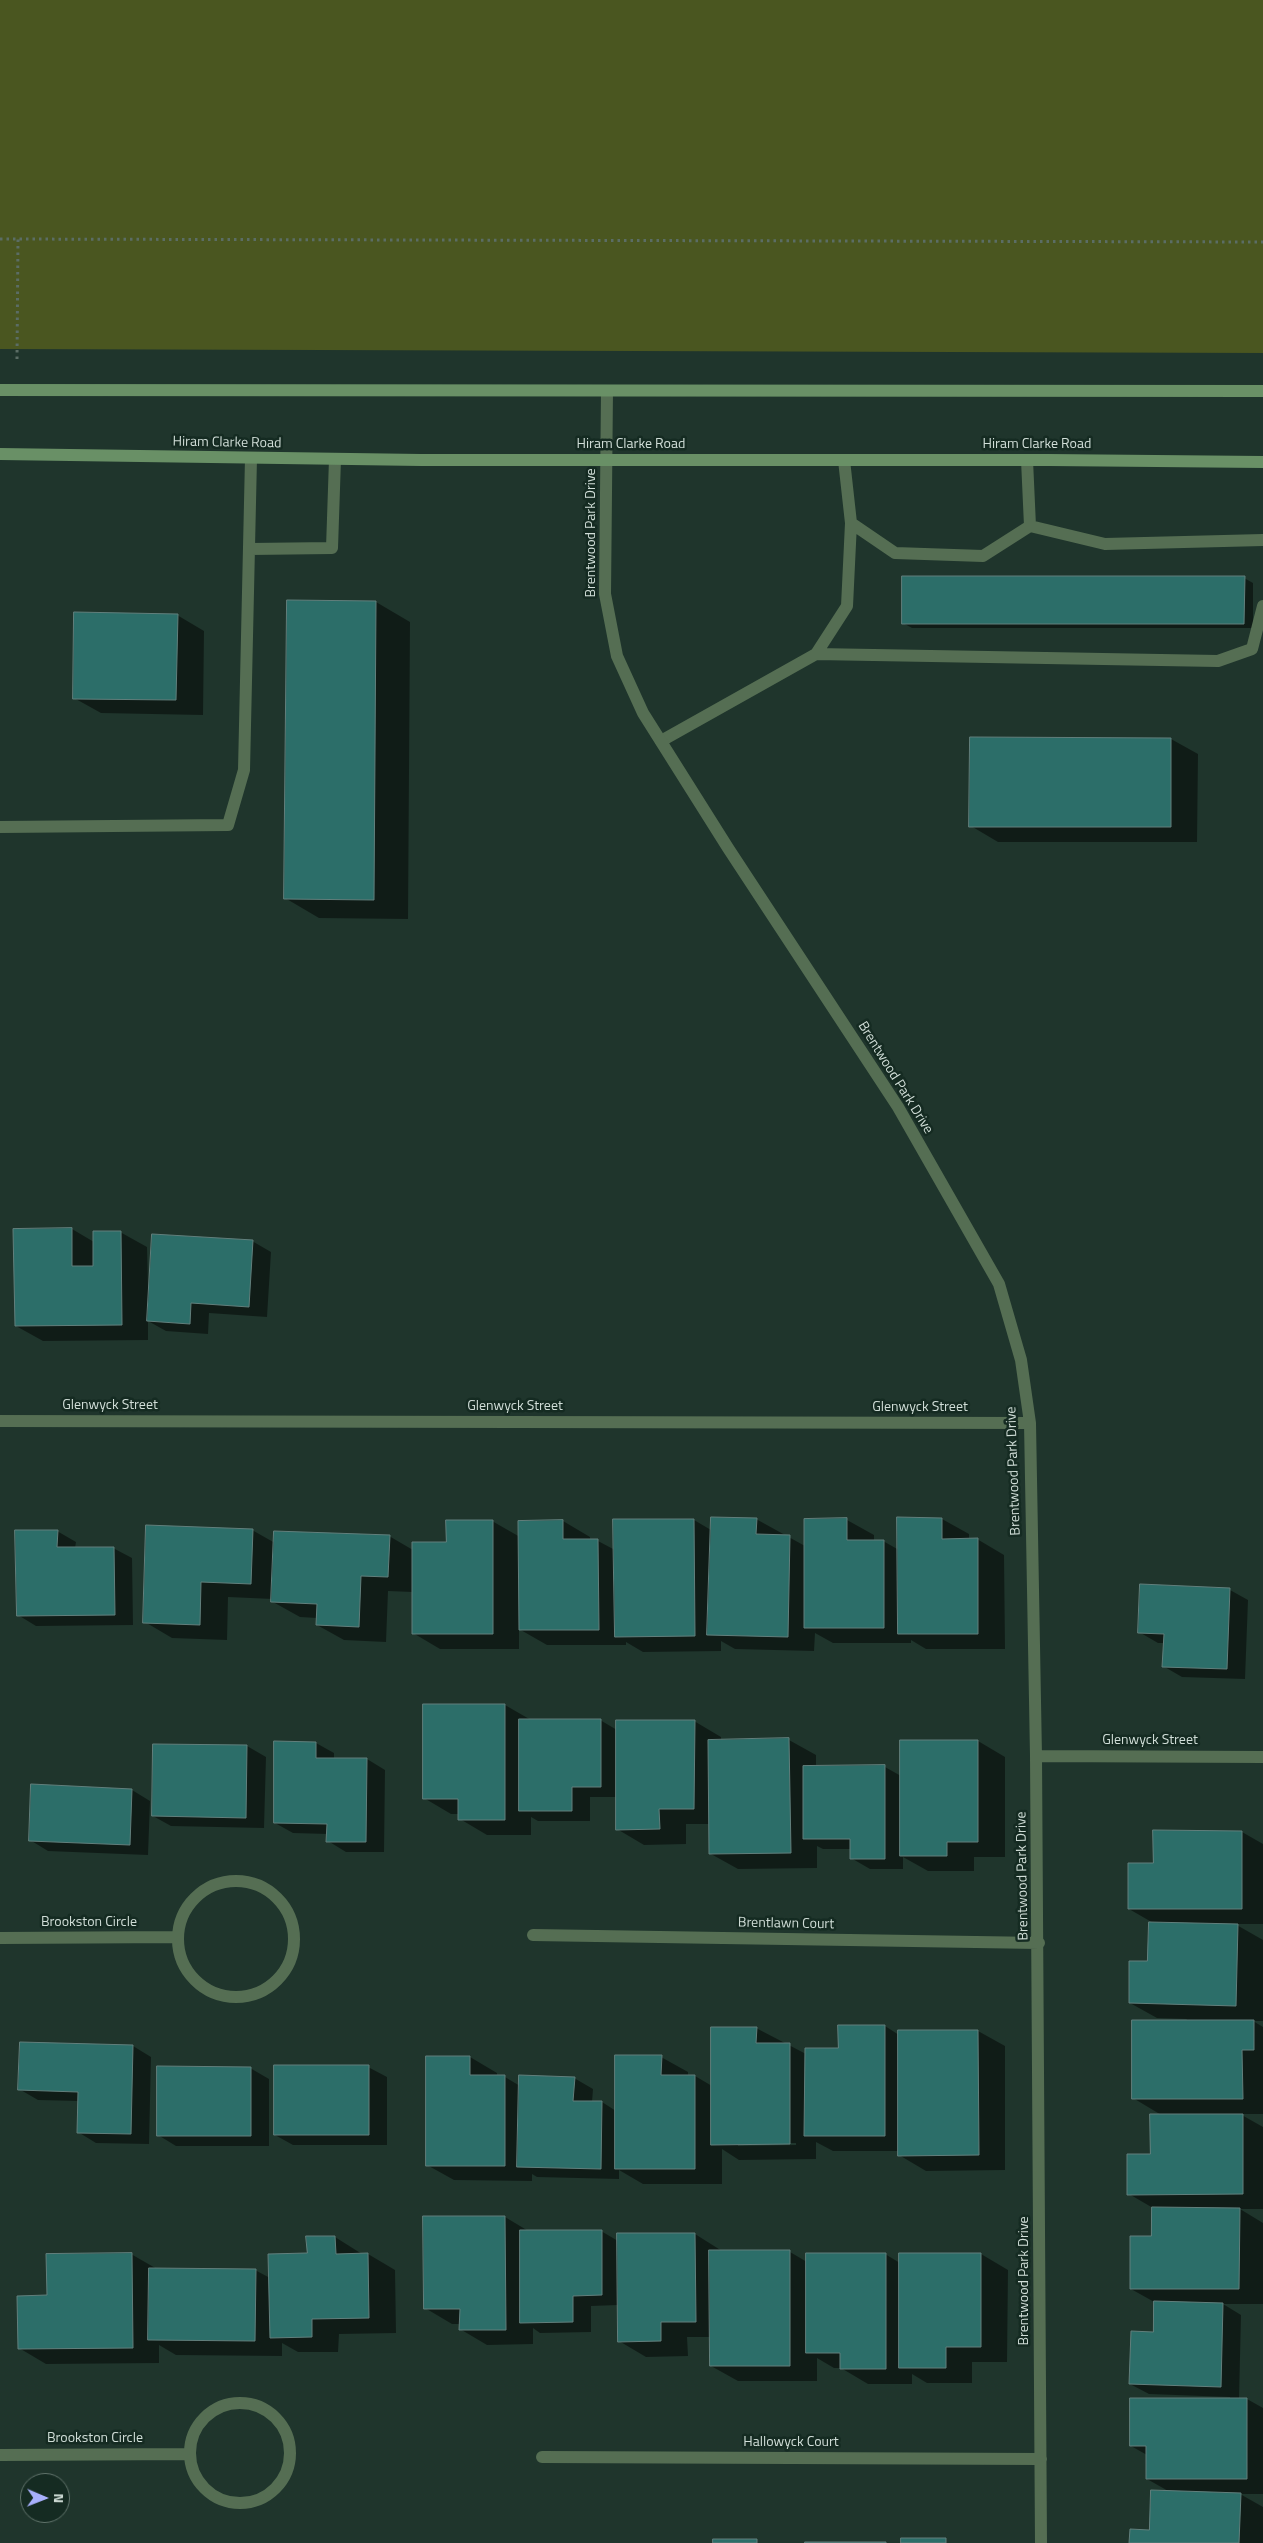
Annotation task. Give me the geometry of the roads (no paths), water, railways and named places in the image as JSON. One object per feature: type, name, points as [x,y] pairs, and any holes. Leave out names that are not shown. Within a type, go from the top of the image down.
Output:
[{"type":"main road","points":[[0,390],[1263,391]]},
{"type":"main road","name":"Hiram Clarke Road","points":[[0,454],[335,459],[1263,462]]},
{"type":"street","name":"Brentwood Park Drive","points":[[607,391],[608,460],[605,594],[617,656],[643,713],[728,848],[898,1108],[998,1284],[1021,1360],[1030,1423],[1036,1756],[1039,1943],[1041,2543]]},
{"type":"street","points":[[0,826],[228,825],[244,770],[251,458]]},
{"type":"street","points":[[250,549],[332,548],[335,459]]},
{"type":"street","points":[[661,741],[816,654],[847,606],[850,523],[844,460]]},
{"type":"street","points":[[1027,460],[1030,526]]},
{"type":"street","points":[[850,523],[895,553],[983,556],[1030,526],[1104,544],[1263,540]]},
{"type":"street","points":[[816,654],[1218,661],[1252,649],[1263,606]]},
{"type":"street","name":"Glenwyck Street","points":[[0,1421],[1030,1423]]},
{"type":"street","name":"Glenwyck Street","points":[[1036,1756],[1263,1757]]},
{"type":"street","points":[[240,1880],[257,1884],[274,1894],[286,1908],[292,1925],[294,1944],[289,1963],[278,1979],[262,1991],[243,1997],[223,1996],[205,1988],[190,1974],[181,1957],[178,1937],[182,1919],[191,1903],[204,1890],[221,1883],[240,1880]]},
{"type":"street","name":"Brentlawn Court","points":[[533,1935],[1039,1943]]},
{"type":"street","name":"Brookston Circle","points":[[0,1938],[178,1937]]},
{"type":"street","points":[[242,2402],[257,2405],[272,2413],[282,2425],[289,2440],[291,2456],[287,2473],[278,2488],[265,2498],[248,2504],[231,2504],[214,2497],[201,2486],[193,2471],[190,2454],[192,2438],[205,2418],[225,2405],[242,2402]]},
{"type":"street","name":"Brookston Circle","points":[[0,2454],[190,2454]]},
{"type":"street","name":"Hallowyck Court","points":[[542,2457],[1041,2459]]}]
